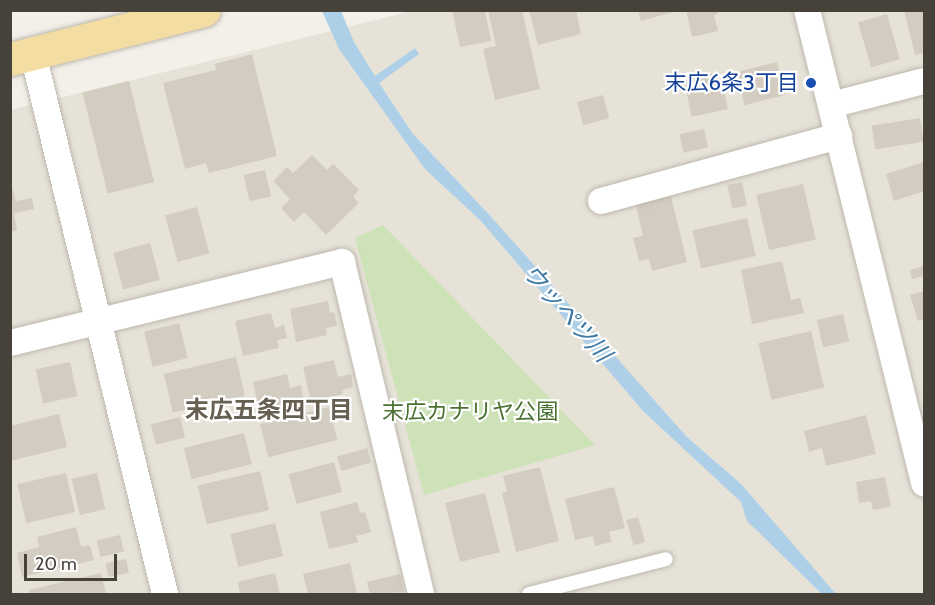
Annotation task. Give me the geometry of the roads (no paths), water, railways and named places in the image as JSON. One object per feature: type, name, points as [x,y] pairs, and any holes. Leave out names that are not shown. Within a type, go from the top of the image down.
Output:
[{"type":"main road","points":[[22,56],[204,10]]},
{"type":"street","points":[[807,10],[924,484]]},
{"type":"street","points":[[22,56],[97,322],[165,594]]},
{"type":"street","points":[[831,105],[924,81]]},
{"type":"street","points":[[601,201],[839,136]]},
{"type":"street","points":[[10,343],[342,262],[421,594]]},
{"type":"lane","points":[[529,594],[666,559]]},
{"type":"water","name":"ウッペツ川","points":[[322,11],[341,11],[354,42],[375,76],[415,48],[419,54],[379,83],[413,134],[495,221],[687,437],[741,484],[836,594],[822,594],[747,521],[741,502],[643,411],[481,221],[425,169],[339,49]]},
{"type":"place","name":"末広6条3丁目","points":[[811,83]]},
{"type":"district","name":"末広五条四丁目","points":[[269,410]]},
{"type":"park label","name":"末広カナリヤ公園","points":[[470,412]]}]
